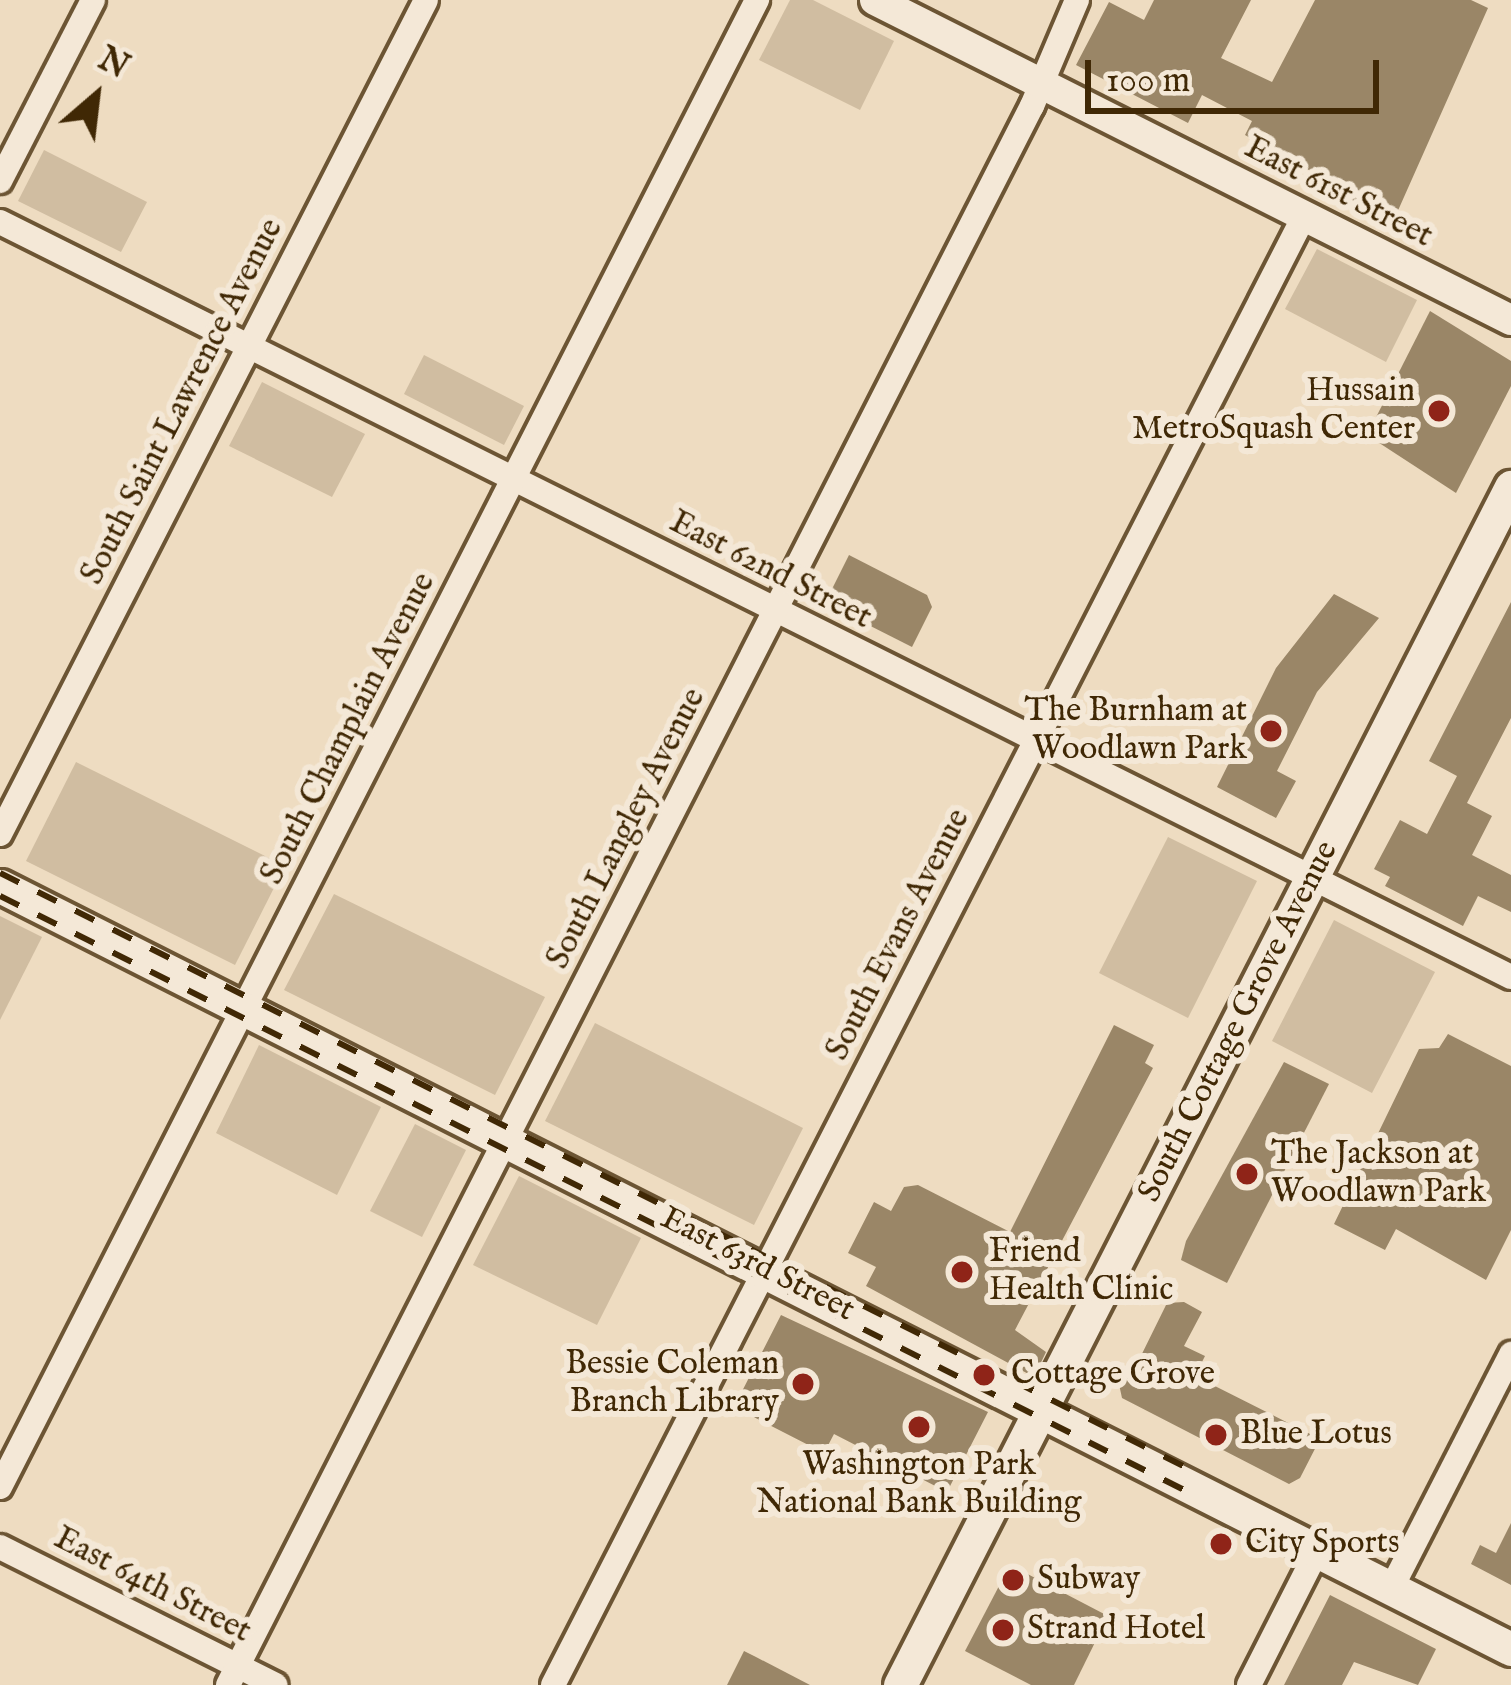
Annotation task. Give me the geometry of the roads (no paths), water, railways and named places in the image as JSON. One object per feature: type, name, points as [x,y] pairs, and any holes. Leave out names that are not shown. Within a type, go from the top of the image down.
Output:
[{"type":"main road","name":"South Cottage Grove Avenue","points":[[900,1685],[1511,487]]},
{"type":"main road","name":"East 63rd Street","points":[[0,886],[1511,1649]]},
{"type":"street","points":[[0,181],[93,0]]},
{"type":"street","name":"South Saint Lawrence Avenue","points":[[0,834],[426,0]]},
{"type":"street","name":"South Champlain Avenue","points":[[0,1487],[757,0]]},
{"type":"street","name":"East 61st Street","points":[[875,0],[1511,320]]},
{"type":"street","name":"South Langley Avenue","points":[[232,1676],[775,611],[1040,83],[1077,0]]},
{"type":"street","name":"South Evans Avenue","points":[[553,1685],[1304,216]]},
{"type":"street","name":"East 62nd Street","points":[[0,222],[1511,977]]},
{"type":"street","points":[[1392,1587],[1511,1354]]},
{"type":"street","name":"East 64th Street","points":[[0,1546],[232,1676],[275,1685]]},
{"type":"street","points":[[1249,1685],[1318,1549]]},
{"type":"railway","points":[[0,873],[1199,1474]]},
{"type":"railway","points":[[0,896],[1190,1493]]},
{"type":"place","name":"Hussain MetroSquash Center","points":[[1439,411]]},
{"type":"place","name":"The Burnham at Woodlawn Park","points":[[1271,731]]},
{"type":"place","name":"The Jackson at Woodlawn Park","points":[[1247,1174]]},
{"type":"place","name":"Friend Health Clinic","points":[[962,1272]]},
{"type":"place","name":"Cottage Grove","points":[[984,1375]]},
{"type":"place","name":"Bessie Coleman Branch Library","points":[[803,1384]]},
{"type":"place","name":"Washington Park National Bank Building","points":[[919,1427]]},
{"type":"place","name":"Blue Lotus","points":[[1216,1435]]},
{"type":"place","name":"City Sports","points":[[1221,1544]]},
{"type":"place","name":"Subway","points":[[1013,1580]]},
{"type":"place","name":"Strand Hotel","points":[[1003,1630]]}]
